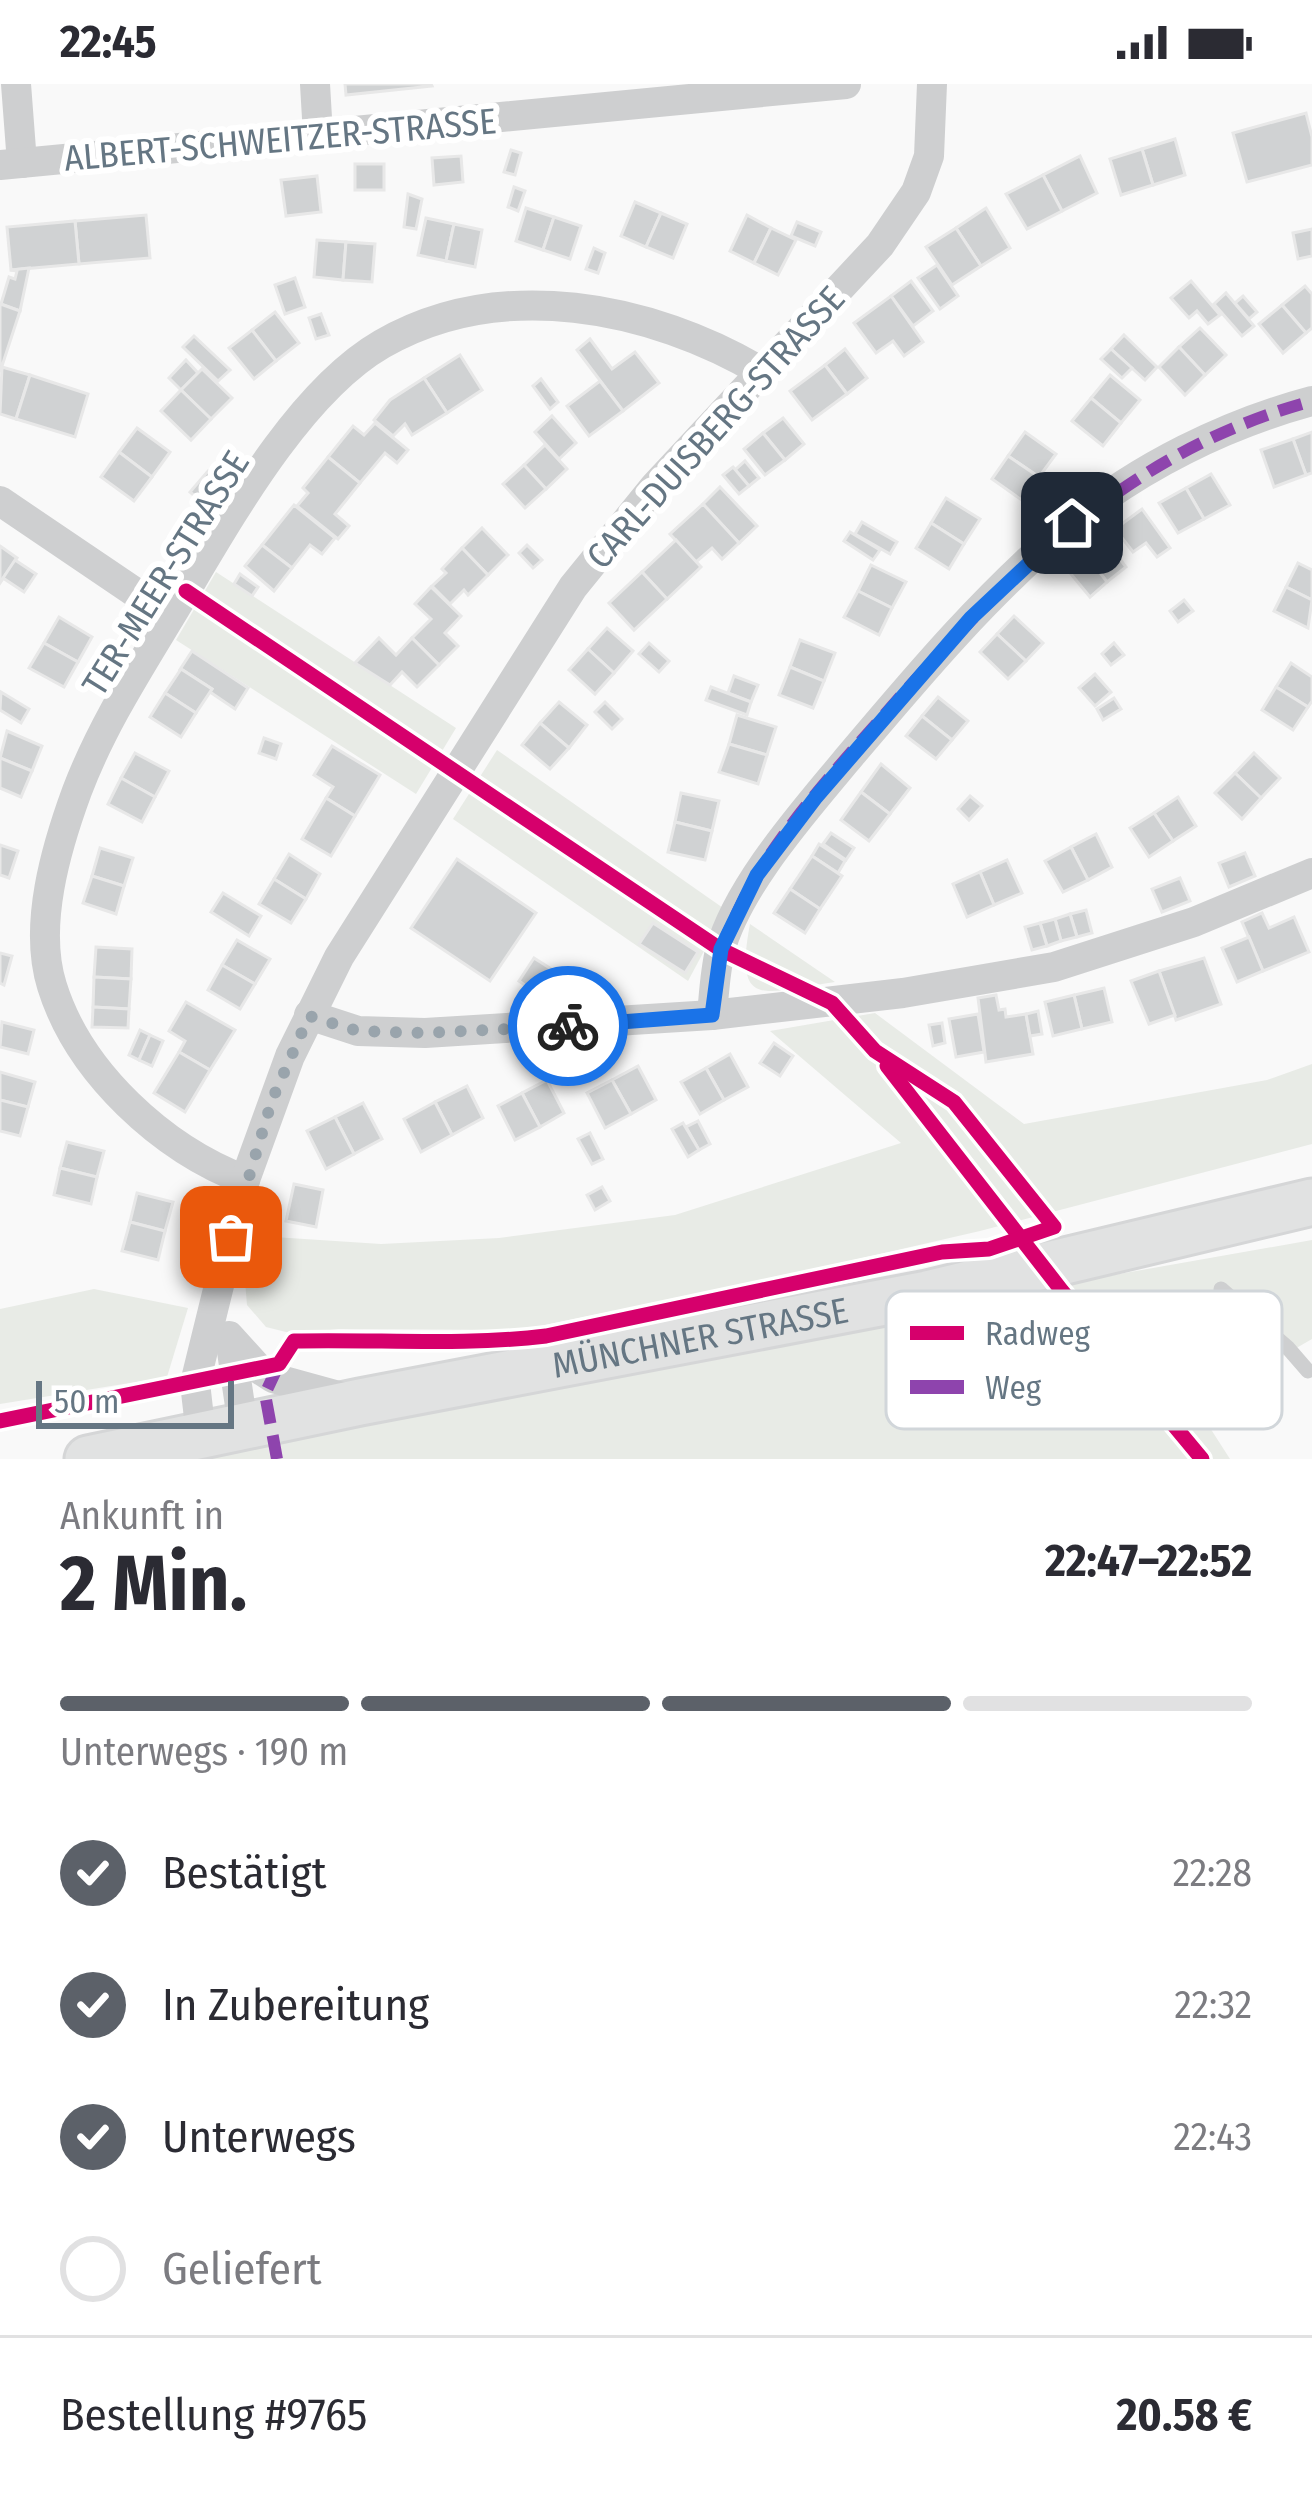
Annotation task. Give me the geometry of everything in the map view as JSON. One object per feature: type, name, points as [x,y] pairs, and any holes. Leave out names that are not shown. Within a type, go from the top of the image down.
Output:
[{"type":"main road","name":"MÜNCHNER STRASSE","points":[[940,1291],[1312,1202]]},
{"type":"main road","name":"MÜNCHNER STRASSE","points":[[88,1459],[886,1302]]},
{"type":"street","points":[[11,165],[16,84]]},
{"type":"street","points":[[315,84],[318,135]]},
{"type":"street","name":"ALBERT-SCHWEITZER-STRASSE","points":[[11,165],[843,84]]},
{"type":"street","name":"CARL-DUISBERG-STRASSE","points":[[222,1431],[195,1383],[245,1180],[272,1100],[309,1016],[380,890],[573,587],[655,486],[880,245],[916,192],[933,134],[932,84]]},
{"type":"street","name":"TER-MEER-STRASSE","points":[[245,1180],[208,1166],[149,1123],[110,1083],[80,1045],[52,986],[44,931],[76,793],[113,710],[258,477],[336,378],[382,344],[434,322],[490,310],[558,305],[634,315],[712,342],[762,372]]},
{"type":"street","points":[[712,1015],[721,949],[757,875],[816,797],[971,618],[1072,523],[1176,454],[1270,412],[1312,401]]},
{"type":"street","points":[[0,501],[170,616]]},
{"type":"street","points":[[309,1016],[358,1031],[425,1033],[712,1015],[903,993],[1054,967],[1194,922],[1312,873]]},
{"type":"street","name":"CARL-DUISBERG-STRASSE","points":[[219,1279],[229,1336],[222,1431]]},
{"type":"street","points":[[229,1336],[273,1378],[361,1402]]},
{"type":"lane","points":[[1282,1343],[1308,1371]]},
{"type":"shaded area","points":[[216,572],[456,728],[416,794],[176,640]]},
{"type":"shaded area","points":[[497,750],[726,910],[688,981],[453,819]]},
{"type":"shaded area","points":[[750,924],[835,982],[774,991],[751,984],[746,952]]},
{"type":"shaded area","points":[[875,1013],[1024,1124],[1267,1080],[1312,1064],[1312,1144],[980,1231],[520,1330],[338,1329],[294,1334],[266,1327],[247,1305],[244,1269],[274,1237],[381,1244],[499,1238],[675,1215],[901,1143],[770,1031]]},
{"type":"shaded area","points":[[1312,1240],[1312,1339],[1282,1356],[1282,1291],[1035,1291]]},
{"type":"shaded area","points":[[94,1289],[188,1308],[167,1377],[0,1404],[0,1309]]},
{"type":"shaded area","points":[[886,1321],[886,1429],[1211,1429],[1230,1459],[201,1459]]},
{"type":"building","points":[[345,84],[431,84],[432,86],[346,95]]},
{"type":"building","points":[[1306,113],[1312,165],[1247,182],[1233,133]]},
{"type":"building","points":[[1175,139],[1185,175],[1153,185],[1142,149]]},
{"type":"building","points":[[1142,149],[1153,185],[1121,195],[1110,159]]},
{"type":"building","points":[[511,150],[521,153],[515,175],[504,172]]},
{"type":"building","points":[[461,156],[463,182],[434,185],[432,158]]},
{"type":"building","points":[[1080,156],[1097,193],[1062,211],[1043,175]]},
{"type":"building","points":[[355,164],[384,164],[384,190],[355,190]]},
{"type":"building","points":[[1043,175],[1062,211],[1027,229],[1006,194]]},
{"type":"building","points":[[317,176],[321,212],[286,216],[281,180]]},
{"type":"building","points":[[514,187],[525,191],[518,211],[508,207]]},
{"type":"building","points":[[408,194],[422,199],[416,229],[404,227]]},
{"type":"building","points":[[635,202],[661,213],[646,247],[621,236]]},
{"type":"building","points":[[526,208],[554,217],[543,250],[516,241]]},
{"type":"building","points":[[986,208],[1010,248],[981,266],[956,228]]},
{"type":"building","points":[[661,213],[687,224],[673,258],[646,247]]},
{"type":"building","points":[[146,215],[150,258],[79,264],[75,221]]},
{"type":"building","points":[[747,215],[771,228],[754,263],[730,251]]},
{"type":"building","points":[[554,217],[581,226],[570,259],[543,250]]},
{"type":"building","points":[[426,218],[454,224],[446,261],[418,255]]},
{"type":"building","points":[[75,221],[79,264],[11,270],[7,227]]},
{"type":"building","points":[[797,222],[821,232],[815,246],[791,236]]},
{"type":"building","points":[[454,224],[482,230],[475,267],[446,261]]},
{"type":"building","points":[[771,228],[796,240],[778,275],[754,263]]},
{"type":"building","points":[[956,228],[981,266],[952,285],[926,247]]},
{"type":"building","points":[[1312,229],[1312,256],[1298,259],[1293,233]]},
{"type":"building","points":[[317,240],[346,242],[343,280],[314,277]]},
{"type":"building","points":[[346,242],[375,244],[372,282],[343,280]]},
{"type":"building","points":[[594,248],[605,253],[598,273],[586,269]]},
{"type":"building","points":[[937,265],[958,296],[940,309],[918,278]]},
{"type":"building","points":[[29,268],[20,311],[1,304],[9,277],[15,279],[17,271],[11,270]]},
{"type":"building","points":[[295,278],[305,307],[285,314],[275,285]]},
{"type":"building","points":[[911,281],[933,311],[913,326],[891,296]]},
{"type":"building","points":[[1191,281],[1220,315],[1208,324],[1197,311],[1189,318],[1171,298]]},
{"type":"building","points":[[1305,286],[1312,294],[1312,328],[1306,333],[1282,305]]},
{"type":"building","points":[[1226,293],[1254,326],[1242,336],[1214,304]]},
{"type":"building","points":[[891,296],[923,342],[904,356],[893,341],[876,353],[854,323]]},
{"type":"building","points":[[1243,296],[1257,312],[1249,319],[1235,303]]},
{"type":"building","points":[[0,304],[20,311],[0,372]]},
{"type":"building","points":[[1282,305],[1306,333],[1283,353],[1259,324]]},
{"type":"building","points":[[275,312],[299,343],[276,361],[252,330]]},
{"type":"building","points":[[321,314],[329,335],[316,339],[309,318]]},
{"type":"building","points":[[1200,328],[1226,355],[1205,375],[1179,347]]},
{"type":"building","points":[[252,330],[276,361],[254,379],[229,348]]},
{"type":"building","points":[[1124,335],[1157,367],[1145,380],[1111,349]]},
{"type":"building","points":[[194,336],[230,370],[218,381],[183,347]]},
{"type":"building","points":[[590,339],[612,369],[635,352],[659,383],[623,411],[577,350]]},
{"type":"building","points":[[1179,347],[1205,375],[1185,395],[1159,367]]},
{"type":"building","points":[[845,349],[867,378],[847,394],[825,365]]},
{"type":"building","points":[[1111,349],[1132,368],[1122,378],[1101,359]]},
{"type":"building","points":[[460,355],[482,390],[447,413],[424,378]]},
{"type":"building","points":[[186,360],[198,373],[181,390],[169,378]]},
{"type":"building","points":[[825,365],[847,394],[812,420],[790,391]]},
{"type":"building","points":[[2,367],[30,375],[16,419],[0,414]]},
{"type":"building","points":[[202,369],[232,398],[211,419],[181,390]]},
{"type":"building","points":[[30,375],[88,394],[75,437],[16,419]]},
{"type":"building","points":[[1110,375],[1140,400],[1121,423],[1091,398]]},
{"type":"building","points":[[424,378],[447,413],[412,435],[405,424],[393,436],[374,420],[390,400]]},
{"type":"building","points":[[541,379],[558,402],[550,409],[533,386]]},
{"type":"building","points":[[600,381],[623,411],[589,436],[567,406]]},
{"type":"building","points":[[181,390],[211,419],[191,440],[161,411]]},
{"type":"building","points":[[1091,398],[1121,423],[1103,446],[1072,421]]},
{"type":"building","points":[[552,416],[576,443],[559,459],[535,432]]},
{"type":"building","points":[[783,418],[804,444],[785,460],[763,433]]},
{"type":"building","points":[[375,423],[408,450],[397,463],[385,453],[360,483],[328,457],[353,426],[364,435]]},
{"type":"building","points":[[137,428],[170,452],[152,477],[119,452]]},
{"type":"building","points":[[1025,432],[1056,454],[1039,477],[1008,456]]},
{"type":"building","points":[[1312,432],[1312,473],[1306,475],[1293,439]]},
{"type":"building","points":[[763,433],[785,460],[765,475],[744,449]]},
{"type":"building","points":[[1293,439],[1306,475],[1274,487],[1261,450]]},
{"type":"building","points":[[545,445],[567,469],[546,489],[524,465]]},
{"type":"building","points":[[119,452],[152,477],[134,501],[101,477]]},
{"type":"building","points":[[1008,456],[1039,477],[1023,501],[992,479]]},
{"type":"building","points":[[328,457],[360,483],[335,514],[349,526],[338,539],[297,506],[308,493],[303,488]]},
{"type":"building","points":[[745,461],[759,478],[749,486],[735,470]]},
{"type":"building","points":[[524,465],[546,489],[525,508],[503,484]]},
{"type":"building","points":[[733,467],[749,486],[739,494],[723,475]]},
{"type":"building","points":[[208,471],[228,488],[210,509],[190,492]]},
{"type":"building","points":[[1211,474],[1230,505],[1204,519],[1186,488]]},
{"type":"building","points":[[720,487],[757,526],[739,543],[703,504]]},
{"type":"building","points":[[1186,488],[1204,519],[1178,533],[1159,503]]},
{"type":"building","points":[[946,498],[980,519],[964,544],[931,523]]},
{"type":"building","points":[[703,504],[739,543],[722,559],[712,548],[696,562],[670,534]]},
{"type":"building","points":[[294,505],[335,538],[322,554],[310,545],[292,568],[262,545]]},
{"type":"building","points":[[1142,509],[1170,548],[1157,557],[1146,543],[1133,552],[1115,529]]},
{"type":"building","points":[[862,522],[897,542],[890,554],[855,534]]},
{"type":"building","points":[[931,523],[964,544],[949,569],[916,548]]},
{"type":"building","points":[[482,528],[508,555],[488,575],[462,548]]},
{"type":"building","points":[[850,532],[880,550],[873,560],[844,541]]},
{"type":"building","points":[[1104,538],[1126,567],[1107,582],[1085,553]]},
{"type":"building","points":[[676,540],[701,567],[667,599],[642,572]]},
{"type":"building","points":[[262,545],[292,568],[274,591],[245,566]]},
{"type":"building","points":[[527,545],[542,560],[533,568],[519,553]]},
{"type":"building","points":[[0,546],[17,558],[0,583]]},
{"type":"building","points":[[462,548],[488,575],[468,595],[464,590],[450,604],[432,586]]},
{"type":"building","points":[[1085,553],[1107,582],[1090,597],[1066,568]]},
{"type":"building","points":[[15,560],[36,574],[24,592],[3,578]]},
{"type":"building","points":[[1298,563],[1312,570],[1312,600],[1286,587]]},
{"type":"building","points":[[871,565],[906,582],[892,608],[858,591]]},
{"type":"building","points":[[642,572],[667,599],[634,630],[609,603]]},
{"type":"building","points":[[240,574],[258,587],[252,596],[234,584]]},
{"type":"building","points":[[431,587],[461,616],[445,633],[458,646],[439,665],[412,638],[431,619],[415,604]]},
{"type":"building","points":[[1286,587],[1312,600],[1308,628],[1274,611]]},
{"type":"building","points":[[858,591],[892,608],[879,635],[844,617]]},
{"type":"building","points":[[1184,600],[1193,611],[1178,622],[1170,611]]},
{"type":"building","points":[[1014,616],[1043,643],[1026,661],[997,634]]},
{"type":"building","points":[[59,617],[92,637],[78,662],[44,643]]},
{"type":"building","points":[[607,628],[633,651],[614,673],[588,649]]},
{"type":"building","points":[[997,634],[1026,661],[1008,679],[980,652]]},
{"type":"building","points":[[379,638],[396,655],[412,638],[439,665],[417,687],[402,672],[390,685],[355,663]]},
{"type":"building","points":[[800,640],[835,653],[824,681],[790,667]]},
{"type":"building","points":[[44,643],[78,662],[64,687],[29,668]]},
{"type":"building","points":[[649,643],[669,661],[659,672],[639,654]]},
{"type":"building","points":[[1114,643],[1124,655],[1111,665],[1102,654]]},
{"type":"building","points":[[588,649],[614,673],[595,694],[569,670]]},
{"type":"building","points":[[192,651],[248,688],[235,709],[212,689],[179,671]]},
{"type":"building","points":[[1291,663],[1312,677],[1308,707],[1276,687]]},
{"type":"building","points":[[790,667],[824,681],[813,708],[779,695]]},
{"type":"building","points":[[181,669],[212,689],[196,713],[165,693]]},
{"type":"building","points":[[1095,674],[1111,692],[1095,706],[1079,688]]},
{"type":"building","points":[[734,676],[758,685],[751,702],[728,693]]},
{"type":"building","points":[[711,687],[751,702],[747,715],[706,700]]},
{"type":"building","points":[[1276,687],[1308,707],[1293,730],[1262,710]]},
{"type":"building","points":[[1,692],[29,709],[21,723],[0,710]]},
{"type":"building","points":[[165,693],[196,713],[181,737],[150,717]]},
{"type":"building","points":[[938,697],[968,721],[952,740],[922,716]]},
{"type":"building","points":[[1114,698],[1121,709],[1103,720],[1097,709]]},
{"type":"building","points":[[559,702],[587,725],[569,748],[540,723]]},
{"type":"building","points":[[605,702],[622,719],[612,729],[595,712]]},
{"type":"building","points":[[737,715],[776,727],[767,755],[729,744]]},
{"type":"building","points":[[922,716],[952,740],[936,759],[906,736]]},
{"type":"building","points":[[540,723],[569,748],[550,769],[522,745]]},
{"type":"building","points":[[7,731],[42,746],[32,771],[0,758]]},
{"type":"building","points":[[264,738],[281,744],[276,759],[259,753]]},
{"type":"building","points":[[729,744],[767,755],[758,784],[719,772]]},
{"type":"building","points":[[332,746],[380,775],[355,816],[326,798],[333,787],[314,775]]},
{"type":"building","points":[[135,753],[169,771],[155,797],[121,778]]},
{"type":"building","points":[[1254,753],[1280,778],[1261,798],[1235,773]]},
{"type":"building","points":[[0,758],[32,771],[21,797],[0,788]]},
{"type":"building","points":[[881,764],[910,788],[890,814],[861,792]]},
{"type":"building","points":[[1235,773],[1261,798],[1242,819],[1215,793]]},
{"type":"building","points":[[121,778],[155,797],[142,822],[108,804]]},
{"type":"building","points":[[861,792],[890,814],[869,841],[841,820]]},
{"type":"building","points":[[681,793],[719,801],[712,831],[675,822]]},
{"type":"building","points":[[970,796],[982,806],[969,820],[958,809]]},
{"type":"building","points":[[1178,797],[1196,826],[1173,841],[1154,813]]},
{"type":"building","points":[[326,798],[355,816],[331,856],[302,839]]},
{"type":"building","points":[[1154,813],[1173,841],[1149,857],[1130,828]]},
{"type":"building","points":[[675,822],[712,831],[705,860],[668,852]]},
{"type":"building","points":[[831,833],[854,848],[846,860],[823,844]]},
{"type":"building","points":[[1096,834],[1112,867],[1088,880],[1071,847]]},
{"type":"building","points":[[819,844],[845,861],[838,873],[812,856]]},
{"type":"building","points":[[0,845],[18,851],[9,878],[0,875]]},
{"type":"building","points":[[1071,847],[1088,880],[1063,892],[1045,861]]},
{"type":"building","points":[[100,848],[133,858],[124,886],[92,876]]},
{"type":"building","points":[[1245,853],[1255,876],[1229,887],[1219,863]]},
{"type":"building","points":[[289,854],[320,874],[306,899],[274,879]]},
{"type":"building","points":[[812,856],[842,876],[820,909],[790,889]]},
{"type":"building","points":[[457,859],[536,913],[490,981],[411,928]]},
{"type":"building","points":[[1007,860],[1022,893],[994,905],[980,872]]},
{"type":"building","points":[[980,872],[994,905],[967,917],[953,884]]},
{"type":"building","points":[[92,876],[124,886],[116,914],[83,903]]},
{"type":"building","points":[[1180,878],[1190,901],[1162,912],[1152,889]]},
{"type":"building","points":[[274,879],[306,899],[291,923],[259,904]]},
{"type":"building","points":[[790,889],[820,909],[805,933],[774,913]]},
{"type":"building","points":[[223,893],[261,916],[249,936],[211,912]]},
{"type":"building","points":[[1086,910],[1092,933],[1077,937],[1070,914]]},
{"type":"building","points":[[1262,913],[1269,928],[1294,917],[1309,952],[1263,971],[1242,922]]},
{"type":"building","points":[[1070,914],[1077,937],[1061,941],[1055,919]]},
{"type":"building","points":[[1055,919],[1061,941],[1047,946],[1040,923]]},
{"type":"building","points":[[653,923],[698,952],[685,973],[639,944]]},
{"type":"building","points":[[1040,923],[1047,946],[1032,950],[1025,927]]},
{"type":"building","points":[[1249,937],[1263,971],[1237,982],[1222,948]]},
{"type":"building","points":[[237,940],[270,959],[255,984],[222,965]]},
{"type":"building","points":[[96,947],[132,949],[131,979],[94,977]]},
{"type":"building","points":[[0,953],[12,956],[4,985],[0,983]]},
{"type":"building","points":[[534,958],[556,972],[541,996],[519,981]]},
{"type":"building","points":[[1204,958],[1221,1004],[1176,1020],[1159,971]]},
{"type":"building","points":[[222,965],[255,984],[240,1009],[208,990]]},
{"type":"building","points":[[1159,971],[1175,1015],[1149,1024],[1131,981]]},
{"type":"building","points":[[94,977],[131,979],[129,1009],[93,1007]]},
{"type":"building","points":[[1104,988],[1112,1022],[1082,1029],[1074,995]]},
{"type":"building","points":[[996,995],[1006,1017],[1026,1014],[1033,1054],[986,1062],[978,998]]},
{"type":"building","points":[[1074,995],[1082,1029],[1053,1036],[1045,1002]]},
{"type":"building","points":[[186,1002],[235,1030],[210,1070],[179,1052],[185,1041],[169,1031]]},
{"type":"building","points":[[93,1007],[129,1009],[128,1028],[92,1027]]},
{"type":"building","points":[[1038,1011],[1042,1034],[1030,1036],[1026,1014]]},
{"type":"building","points":[[978,1014],[984,1052],[956,1057],[949,1019]]},
{"type":"building","points":[[2,1022],[34,1030],[28,1054],[0,1047]]},
{"type":"building","points":[[942,1023],[945,1043],[933,1046],[929,1025]]},
{"type":"building","points":[[140,1030],[150,1035],[139,1060],[129,1055]]},
{"type":"building","points":[[150,1035],[163,1041],[152,1066],[139,1060]]},
{"type":"building","points":[[774,1043],[793,1056],[780,1076],[760,1063]]},
{"type":"building","points":[[179,1052],[210,1070],[185,1112],[154,1093]]},
{"type":"building","points":[[730,1054],[748,1087],[724,1100],[706,1068]]},
{"type":"building","points":[[638,1066],[656,1100],[631,1114],[612,1080]]},
{"type":"building","points":[[706,1068],[724,1100],[700,1114],[681,1082]]},
{"type":"building","points":[[0,1072],[35,1082],[28,1107],[0,1100]]},
{"type":"building","points":[[547,1080],[564,1113],[540,1127],[522,1093]]},
{"type":"building","points":[[612,1080],[631,1114],[605,1128],[587,1093]]},
{"type":"building","points":[[467,1086],[483,1118],[452,1135],[435,1102]]},
{"type":"building","points":[[522,1093],[540,1127],[515,1140],[498,1106]]},
{"type":"building","points":[[0,1100],[28,1107],[20,1136],[0,1131]]},
{"type":"building","points":[[435,1102],[452,1135],[421,1152],[404,1119]]},
{"type":"building","points":[[363,1103],[382,1139],[354,1154],[335,1117]]},
{"type":"building","points":[[335,1117],[354,1154],[326,1169],[307,1131]]},
{"type":"building","points":[[698,1121],[710,1144],[699,1150],[686,1127]]},
{"type":"building","points":[[683,1123],[699,1150],[688,1157],[672,1129]]},
{"type":"building","points":[[590,1133],[603,1159],[592,1164],[578,1139]]},
{"type":"building","points":[[67,1142],[104,1151],[97,1177],[60,1168]]},
{"type":"building","points":[[60,1168],[97,1177],[91,1204],[54,1195]]},
{"type":"building","points":[[294,1184],[323,1190],[316,1227],[286,1221]]},
{"type":"building","points":[[602,1187],[610,1201],[595,1210],[587,1195]]},
{"type":"building","points":[[137,1193],[173,1202],[165,1231],[130,1222]]},
{"type":"building","points":[[130,1222],[165,1231],[158,1260],[122,1251]]},
{"type":"marked path","points":[[720,949],[757,875],[807,805],[946,647],[1037,557],[1136,480],[1190,449],[1248,422],[1312,401]]},
{"type":"marked path","points":[[277,1459],[265,1394],[279,1364]]},
{"type":"cycle path","points":[[0,1421],[279,1364],[294,1341],[546,1336],[942,1252],[989,1249],[1054,1227],[954,1102],[875,1051],[832,1003],[720,949],[186,591]]},
{"type":"cycle path","points":[[887,1066],[1062,1291]]},
{"type":"cycle path","points":[[1177,1429],[1202,1459]]},
{"type":"way so far","points":[[231,1237],[272,1100],[309,1016],[358,1031],[568,1026]]},
{"type":"route","points":[[568,1026],[712,1015],[721,949],[757,875],[816,797],[971,618],[1072,523]]}]
